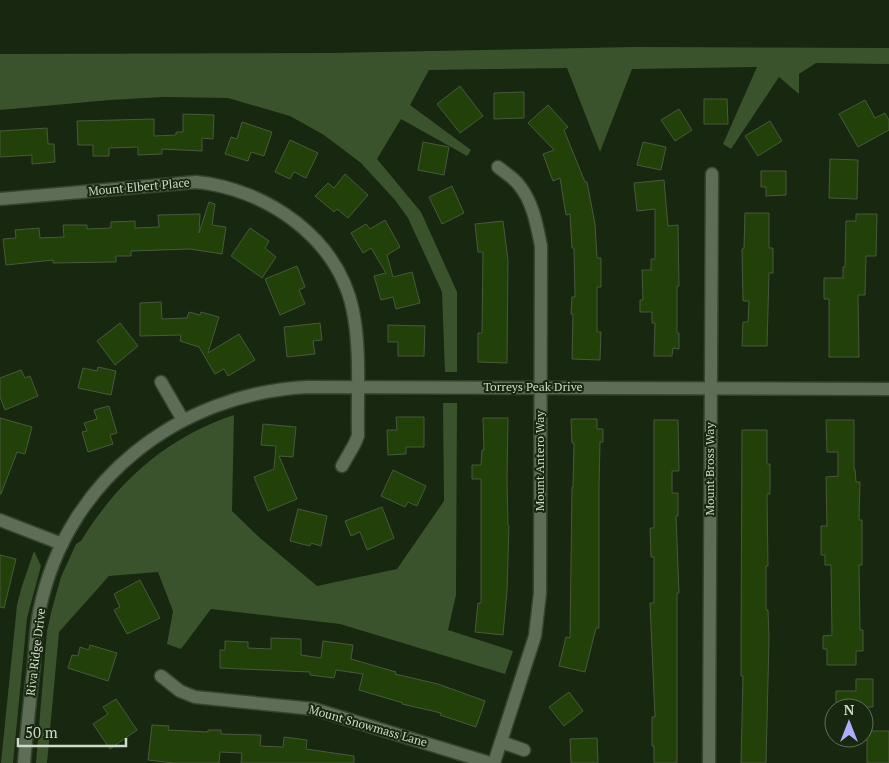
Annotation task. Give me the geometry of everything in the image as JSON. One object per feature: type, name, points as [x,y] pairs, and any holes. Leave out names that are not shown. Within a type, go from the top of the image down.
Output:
[{"type":"street","name":"Mount Antero Way","points":[[494,763],[532,647],[539,607],[542,257],[534,215],[523,190],[518,183],[498,167]]},
{"type":"street","name":"Mount Bross Way","points":[[709,763],[712,174]]},
{"type":"street","name":"Mount Elbert Place","points":[[0,199],[196,182],[235,189],[263,201],[288,216],[314,239],[325,252],[343,282],[353,310],[358,436],[342,466]]},
{"type":"street","points":[[161,382],[183,420]]},
{"type":"street","name":"Torreys Peak Drive","points":[[62,544],[91,498],[120,465],[150,440],[183,420],[219,404],[264,392],[307,387],[889,389]]},
{"type":"street","points":[[0,520],[62,544]]},
{"type":"street","name":"Riva Ridge Drive","points":[[24,763],[39,615],[47,582],[62,544]]},
{"type":"street","name":"Mount Snowmass Lane","points":[[160,676],[180,692],[195,697],[314,709],[490,763]]},
{"type":"street","points":[[501,742],[524,750]]},
{"type":"green space","points":[[634,47],[889,48],[889,64],[816,63],[799,74],[799,94],[779,77],[731,149],[723,144],[757,67],[632,69],[600,152],[567,68],[429,70],[410,105],[471,150],[467,156],[401,119],[377,159],[421,212],[457,292],[457,372],[445,372],[442,292],[408,218],[395,200],[361,163],[324,135],[290,116],[228,98],[164,97],[0,110],[0,54],[330,53]]},
{"type":"green space","points":[[443,403],[457,403],[456,595],[448,630],[513,651],[505,674],[340,624],[211,609],[181,649],[167,644],[173,611],[158,572],[109,576],[59,632],[47,763],[36,763],[47,631],[61,577],[76,544],[81,541],[111,500],[146,464],[187,436],[210,424],[234,415],[232,511],[260,538],[317,586],[397,569],[444,501]]},
{"type":"green space","points":[[34,551],[41,566],[27,618],[13,763],[1,763],[17,605]]},
{"type":"building","points":[[460,86],[483,116],[460,133],[437,104]]},
{"type":"building","points":[[524,92],[524,118],[494,119],[494,93]]},
{"type":"building","points":[[704,99],[727,99],[728,124],[704,124]]},
{"type":"building","points":[[865,100],[875,118],[885,113],[889,120],[889,130],[858,147],[839,114]]},
{"type":"building","points":[[548,105],[568,127],[564,130],[585,182],[587,182],[595,224],[597,258],[601,258],[601,287],[597,287],[597,332],[601,332],[600,360],[572,359],[573,314],[571,314],[572,297],[575,297],[574,248],[572,248],[570,214],[566,215],[560,178],[553,181],[543,154],[554,150],[528,123]]},
{"type":"building","points":[[679,109],[692,130],[675,141],[661,120]]},
{"type":"building","points":[[183,114],[214,115],[213,139],[202,138],[202,151],[162,149],[162,154],[138,155],[138,147],[109,148],[109,156],[93,156],[93,145],[78,145],[77,121],[154,119],[154,136],[176,135],[176,132],[183,132]]},
{"type":"building","points":[[770,121],[782,141],[758,156],[745,136]]},
{"type":"building","points":[[242,122],[272,132],[264,156],[251,152],[248,161],[225,154],[231,137],[237,139]]},
{"type":"building","points":[[47,128],[48,144],[54,144],[55,162],[32,164],[32,155],[0,157],[0,131]]},
{"type":"building","points":[[290,140],[318,153],[306,178],[294,172],[290,179],[275,172]]},
{"type":"building","points":[[423,142],[449,147],[444,175],[418,170]]},
{"type":"building","points":[[643,142],[666,147],[661,170],[637,165]]},
{"type":"building","points":[[830,159],[858,160],[857,199],[829,198]]},
{"type":"building","points":[[761,171],[786,171],[786,195],[766,196],[766,187],[761,187]]},
{"type":"building","points":[[345,174],[368,195],[348,218],[337,209],[334,212],[315,196],[328,183],[334,188]]},
{"type":"building","points":[[664,180],[668,226],[678,225],[679,286],[677,286],[677,333],[679,333],[679,349],[673,348],[672,356],[654,356],[655,323],[652,323],[652,312],[640,312],[640,300],[643,300],[642,270],[651,270],[651,259],[655,259],[655,209],[637,211],[634,183]]},
{"type":"building","points":[[452,186],[464,213],[442,224],[429,197]]},
{"type":"building","points":[[209,202],[215,204],[212,225],[226,227],[222,254],[190,249],[131,251],[131,256],[116,256],[116,262],[53,263],[53,260],[6,265],[3,239],[16,238],[15,230],[39,228],[40,238],[64,237],[63,225],[87,225],[87,229],[111,228],[111,222],[135,221],[135,228],[159,227],[158,215],[200,214],[199,233]]},
{"type":"building","points":[[745,213],[769,213],[769,248],[773,248],[773,273],[769,273],[767,346],[742,346],[743,322],[748,322],[749,301],[743,301],[742,249],[744,248]]},
{"type":"building","points":[[856,214],[877,214],[876,256],[866,256],[865,295],[858,295],[859,357],[829,357],[829,299],[824,299],[824,278],[843,278],[846,221],[856,221]]},
{"type":"building","points":[[385,220],[400,247],[387,255],[393,277],[412,272],[420,303],[396,309],[393,297],[381,300],[374,276],[386,273],[371,248],[363,253],[351,233],[366,224],[370,229]]},
{"type":"building","points":[[503,221],[508,260],[507,363],[478,362],[478,333],[482,333],[483,252],[478,252],[475,224]]},
{"type":"building","points":[[250,228],[269,241],[265,248],[276,257],[262,278],[231,256]]},
{"type":"building","points":[[297,266],[305,287],[299,290],[305,304],[280,315],[265,279]]},
{"type":"building","points":[[161,302],[162,319],[187,318],[189,312],[200,315],[201,312],[219,317],[208,353],[239,334],[255,360],[228,376],[224,369],[215,374],[199,347],[180,341],[181,335],[140,336],[140,303]]},
{"type":"building","points":[[120,323],[138,346],[115,365],[97,341]]},
{"type":"building","points":[[320,323],[322,340],[313,341],[315,354],[287,357],[284,327]]},
{"type":"building","points":[[388,325],[425,326],[424,356],[398,356],[398,342],[388,342]]},
{"type":"building","points":[[98,367],[116,371],[111,395],[78,388],[83,368],[97,371]]},
{"type":"building","points":[[21,370],[25,378],[30,376],[38,396],[5,410],[0,397],[0,378]]},
{"type":"building","points":[[109,406],[117,433],[110,435],[113,444],[88,452],[82,432],[87,431],[84,423],[97,419],[94,410]]},
{"type":"building","points":[[396,417],[424,417],[424,447],[406,447],[406,454],[388,455],[387,430],[397,430]]},
{"type":"building","points":[[0,418],[32,427],[25,454],[17,452],[1,494],[0,494]]},
{"type":"building","points":[[483,418],[508,418],[507,479],[509,526],[507,591],[503,635],[475,632],[478,603],[481,603],[481,479],[472,479],[472,465],[481,465],[482,450],[484,450]]},
{"type":"building","points":[[571,419],[597,419],[597,429],[603,429],[603,442],[600,442],[599,487],[599,628],[596,628],[585,672],[559,666],[566,637],[570,638],[574,443],[572,443]]},
{"type":"building","points":[[654,420],[678,420],[679,471],[672,471],[672,493],[678,493],[678,516],[676,516],[679,593],[677,593],[677,763],[654,763],[654,746],[652,746],[652,717],[655,717],[650,603],[654,603],[654,557],[651,557],[650,528],[654,528]]},
{"type":"building","points":[[826,420],[854,420],[854,469],[856,482],[860,482],[859,520],[862,520],[862,565],[859,565],[860,630],[863,630],[863,651],[856,651],[856,665],[827,665],[827,649],[823,649],[823,636],[832,635],[831,565],[825,565],[825,555],[821,555],[821,526],[827,526],[826,477],[838,476],[838,452],[827,452]]},
{"type":"building","points":[[263,424],[296,427],[293,457],[279,456],[297,499],[268,511],[254,477],[274,469],[276,446],[261,445]]},
{"type":"building","points":[[742,430],[767,430],[767,464],[770,464],[770,494],[767,494],[768,566],[766,566],[766,610],[768,610],[769,639],[766,763],[741,763],[743,676],[741,676]]},
{"type":"building","points":[[393,470],[426,486],[417,506],[408,502],[405,507],[381,496]]},
{"type":"building","points":[[382,507],[394,538],[367,550],[360,532],[351,536],[345,521]]},
{"type":"building","points":[[298,509],[327,516],[321,546],[311,543],[310,546],[290,541]]},
{"type":"building","points":[[0,555],[16,559],[4,608],[0,607]]},
{"type":"building","points":[[140,580],[160,618],[127,634],[114,610],[120,607],[114,594]]},
{"type":"building","points":[[271,638],[301,639],[301,655],[321,658],[323,641],[353,645],[351,659],[396,672],[395,674],[438,684],[485,701],[476,727],[440,715],[441,713],[402,704],[359,690],[363,674],[336,670],[334,678],[310,675],[310,672],[220,668],[220,650],[225,650],[225,641],[248,642],[248,648],[271,649]]},
{"type":"building","points":[[90,645],[117,653],[108,681],[68,668],[72,655],[78,656],[80,647],[89,650]]},
{"type":"building","points":[[856,679],[873,679],[873,698],[836,698],[836,691],[856,691]]},
{"type":"building","points":[[569,692],[583,711],[564,726],[549,707]]},
{"type":"building","points":[[116,699],[137,730],[110,749],[93,724],[108,714],[103,707]]},
{"type":"building","points":[[152,725],[169,726],[168,730],[208,732],[208,730],[221,730],[221,734],[261,735],[260,746],[283,747],[284,737],[307,740],[306,749],[354,756],[354,763],[241,763],[242,753],[220,752],[219,763],[174,763],[148,760]]},
{"type":"building","points":[[874,731],[889,731],[889,763],[867,763],[867,748],[874,748]]},
{"type":"building","points":[[597,738],[598,763],[571,763],[570,739]]}]
